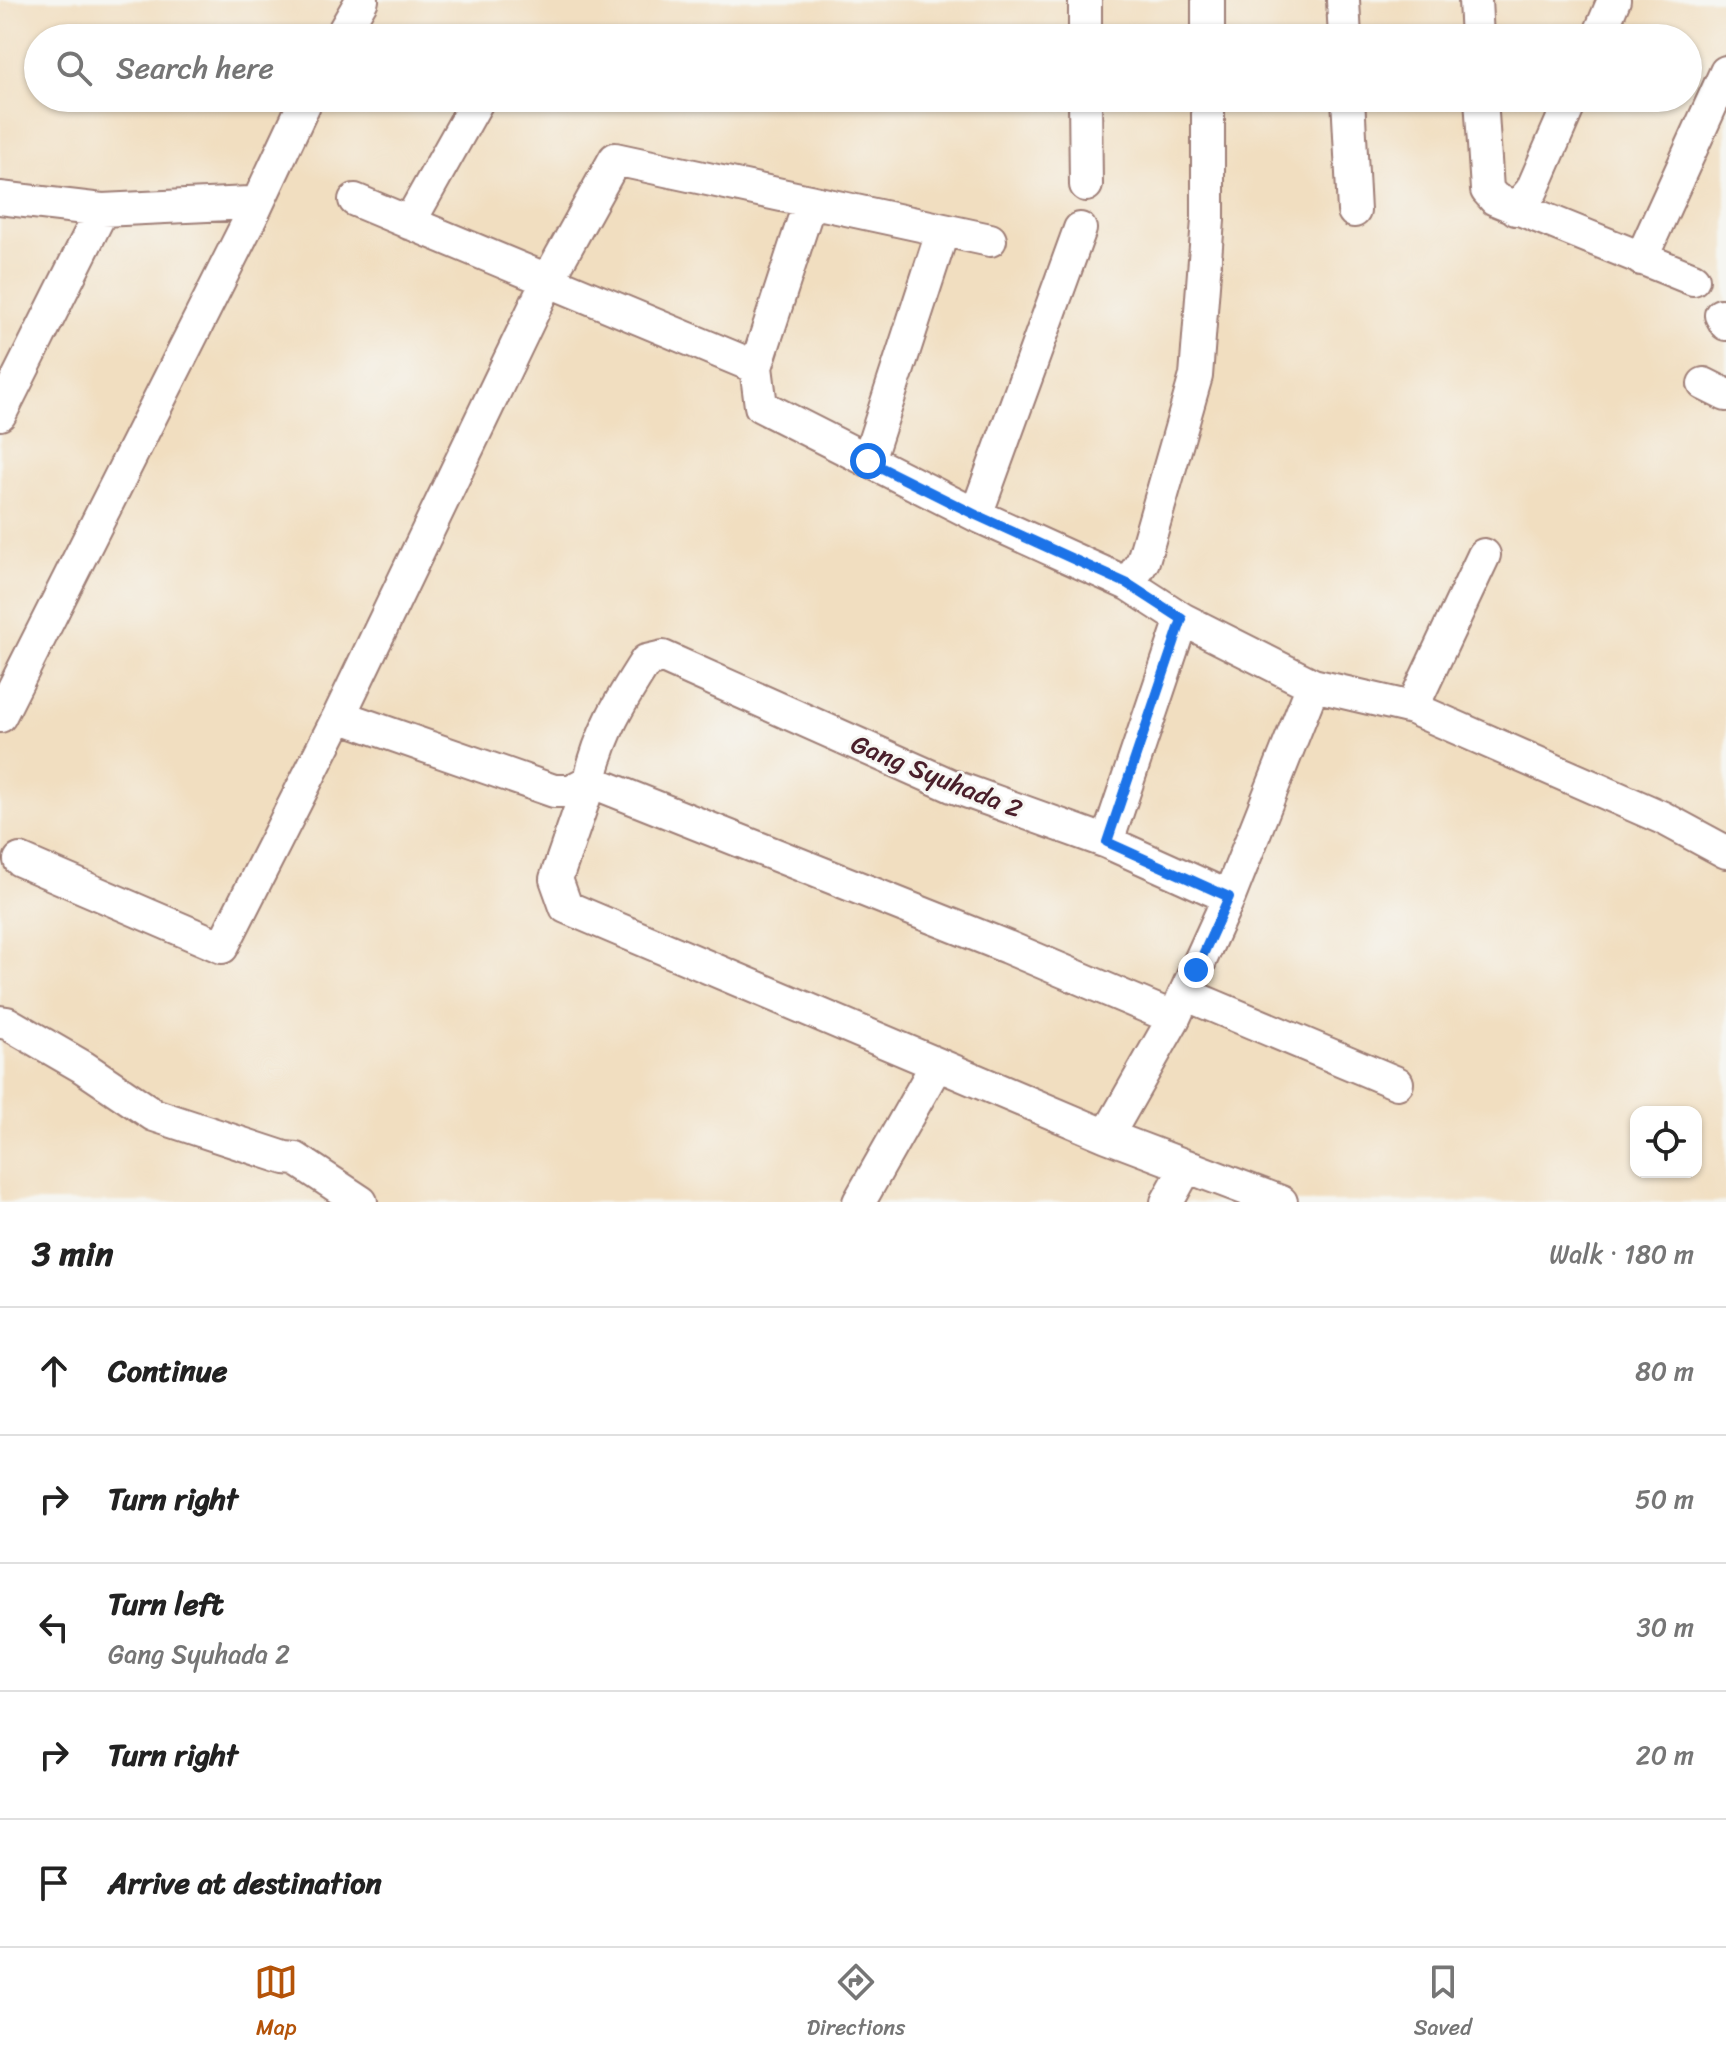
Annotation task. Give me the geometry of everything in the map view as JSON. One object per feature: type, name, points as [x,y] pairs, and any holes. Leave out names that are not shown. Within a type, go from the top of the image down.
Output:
[{"type":"street","points":[[348,24],[362,0]]},
{"type":"street","points":[[1085,0],[1085,24]]},
{"type":"street","points":[[1208,0],[1208,24]]},
{"type":"street","points":[[1343,0],[1344,24]]},
{"type":"street","points":[[1475,0],[1476,24]]},
{"type":"street","points":[[1604,24],[1614,0]]},
{"type":"street","points":[[1641,259],[1726,72]]},
{"type":"street","points":[[1,713],[254,211],[300,112]]},
{"type":"street","points":[[409,223],[471,112]]},
{"type":"street","points":[[1085,112],[1086,185]]},
{"type":"street","points":[[1128,584],[1143,561],[1196,376],[1208,220],[1208,112]]},
{"type":"street","points":[[1349,112],[1354,211]]},
{"type":"street","points":[[1482,112],[1487,190],[1495,199],[1693,279]]},
{"type":"street","points":[[1516,209],[1532,190],[1566,112]]},
{"type":"street","points":[[20,860],[222,947],[339,716],[548,280],[615,159],[990,240]]},
{"type":"street","points":[[0,198],[102,210],[249,203],[254,211]]},
{"type":"street","points":[[355,200],[756,367]]},
{"type":"street","points":[[810,201],[756,367],[761,406],[976,515],[1128,584],[1182,619],[1313,685],[1412,708],[1663,818],[1726,852]]},
{"type":"street","points":[[0,414],[102,210]]},
{"type":"street","points":[[976,515],[1080,229]]},
{"type":"street","points":[[868,461],[943,230]]},
{"type":"street","points":[[1412,708],[1484,555]]},
{"type":"street","points":[[1107,842],[1182,619]]},
{"type":"street","name":"Gang Syuhada 2","points":[[590,781],[595,753],[613,712],[646,661],[663,657],[952,786],[1107,842],[1229,897]]},
{"type":"street","points":[[1107,1136],[1179,1006],[1229,897],[1313,685]]},
{"type":"street","points":[[339,716],[554,791],[571,791],[590,781],[1007,947],[1397,1083]]},
{"type":"street","points":[[590,781],[556,879],[566,907],[1107,1136],[1281,1202]]},
{"type":"street","points":[[0,1022],[7,1023],[83,1067],[154,1115],[296,1159],[361,1202]]},
{"type":"street","points":[[859,1202],[937,1064]]},
{"type":"street","points":[[1167,1202],[1187,1166]]},
{"type":"route","points":[[868,461],[976,515],[1128,584],[1182,619],[1107,842],[1229,897],[1196,970]]}]
